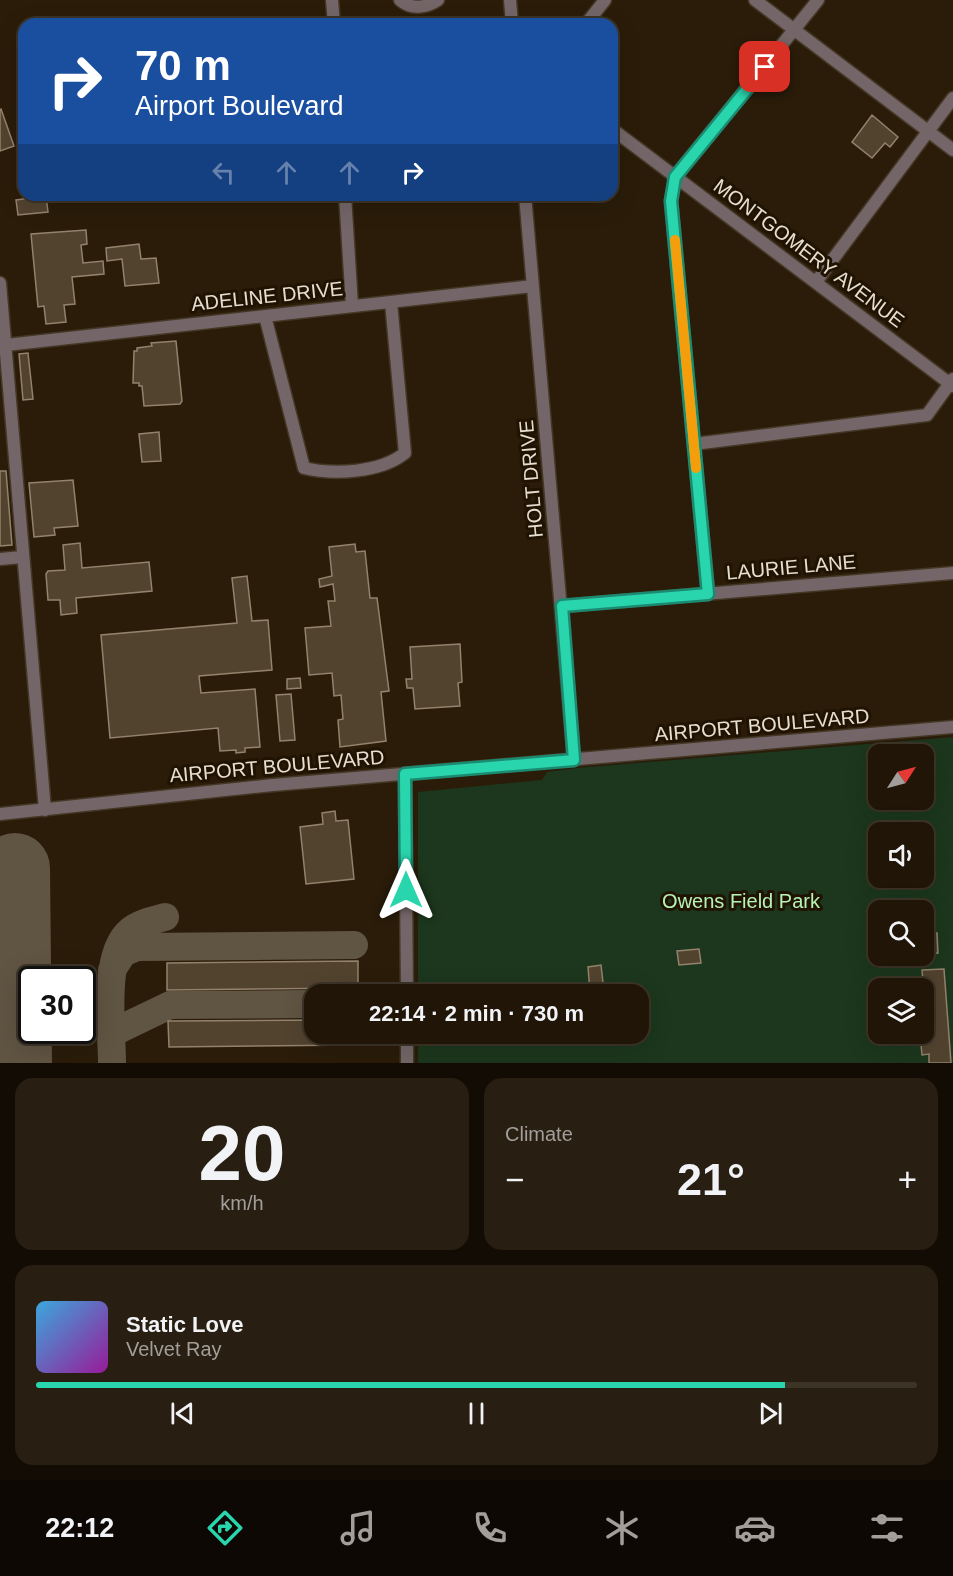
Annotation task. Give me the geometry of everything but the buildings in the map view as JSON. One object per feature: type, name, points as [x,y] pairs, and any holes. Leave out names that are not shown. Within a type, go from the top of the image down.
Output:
[{"type":"street","points":[[332,0],[334,18]]},
{"type":"street","points":[[400,0],[407,6],[421,7],[438,0]]},
{"type":"street","points":[[510,0],[512,18]]},
{"type":"street","points":[[591,18],[605,0]]},
{"type":"street","points":[[755,0],[953,150]]},
{"type":"street","points":[[708,594],[671,201],[675,177],[818,0]]},
{"type":"street","points":[[816,282],[953,98]]},
{"type":"street","name":"MONTGOMERY AVENUE","points":[[618,134],[952,383]]},
{"type":"street","points":[[345,201],[352,306]]},
{"type":"street","name":"HOLT DRIVE","points":[[526,201],[574,760]]},
{"type":"street","points":[[0,283],[45,810]]},
{"type":"street","name":"ADELINE DRIVE","points":[[6,345],[533,286]]},
{"type":"street","points":[[265,316],[304,468],[326,473],[392,464],[405,453],[391,302]]},
{"type":"street","points":[[694,444],[927,415],[952,383]]},
{"type":"street","points":[[0,560],[22,557]]},
{"type":"street","name":"LAURIE LANE","points":[[562,606],[953,573]]},
{"type":"street","name":"AIRPORT BOULEVARD","points":[[0,814],[405,774],[953,727]]},
{"type":"street","points":[[405,774],[406,984]]},
{"type":"street","points":[[407,1044],[407,1063]]},
{"type":"green space","name":"Owens Field Park","points":[[953,737],[953,1063],[418,1063],[418,1044],[649,1044],[649,984],[418,984],[418,792],[542,780],[547,772],[868,744],[868,810],[934,810],[934,744],[868,744]]},
{"type":"taxiway","points":[[112,1063],[110,993],[115,957],[121,942],[130,931],[142,924],[165,917]]},
{"type":"taxiway","points":[[112,970],[123,953],[137,947],[354,945]]},
{"type":"taxiway","points":[[112,1033],[170,1005],[304,1004]]},
{"type":"runway","points":[[15,868],[17,1063]]},
{"type":"slow traffic","points":[[675,240],[696,468]]},
{"type":"route","points":[[406,890],[405,774],[574,760],[562,606],[708,594],[671,201],[675,177],[765,67]]}]
